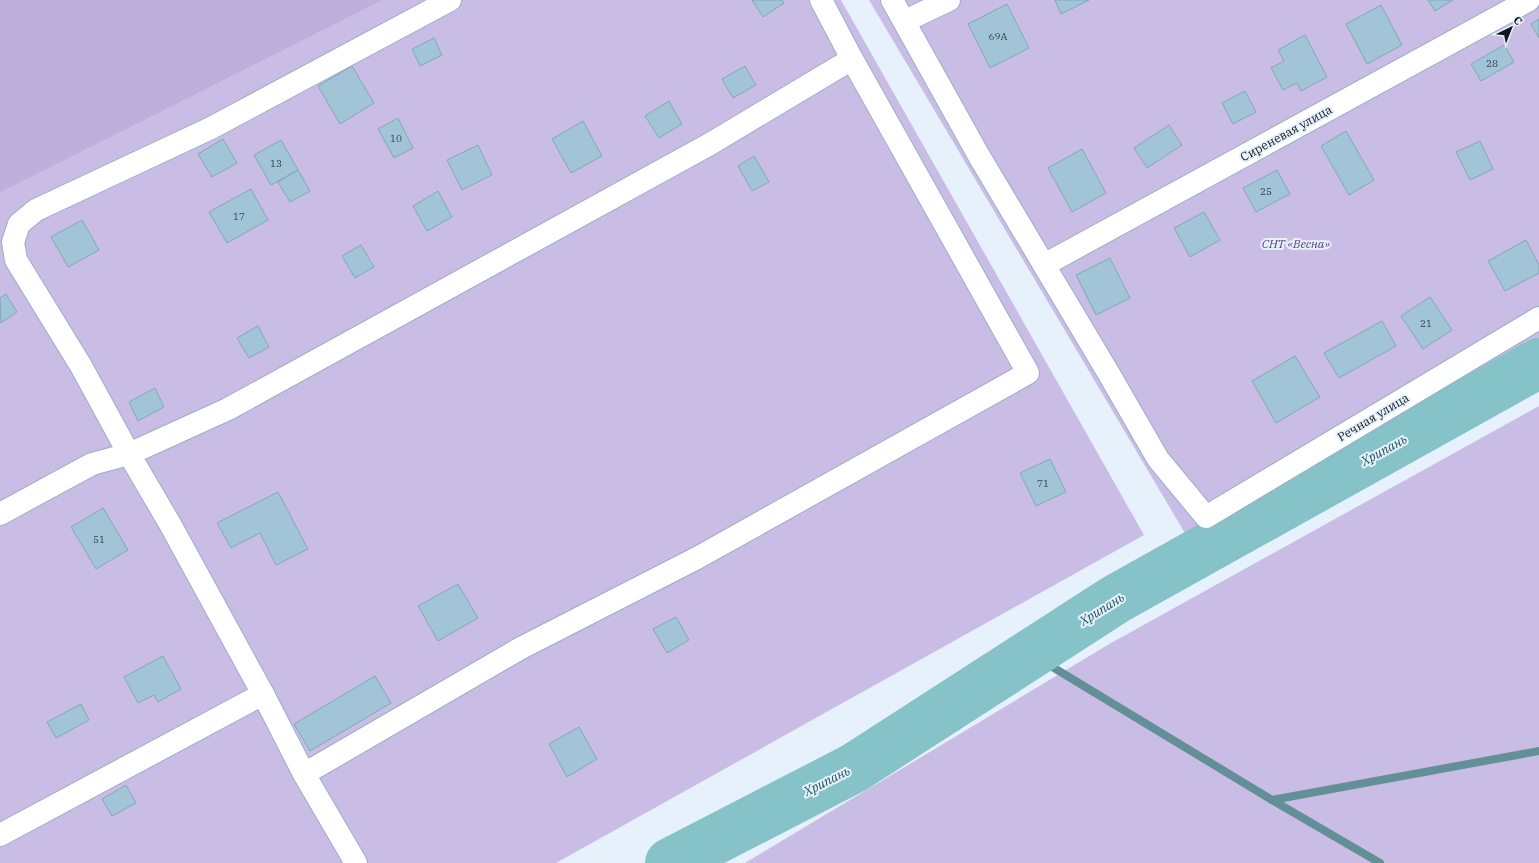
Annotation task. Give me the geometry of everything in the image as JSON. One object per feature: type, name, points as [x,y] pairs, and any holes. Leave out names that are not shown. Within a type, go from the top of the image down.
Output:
[{"type":"street","points":[[356,863],[304,774],[263,694],[81,366],[16,260],[13,242],[19,224],[36,210],[211,128],[450,0]]},
{"type":"street","points":[[304,774],[521,648],[697,558],[1028,373],[852,59],[821,0]]},
{"type":"street","points":[[892,0],[979,156],[1044,266]]},
{"type":"street","points":[[905,21],[949,0]]},
{"type":"street","name":"Сиреневая улица","points":[[1044,266],[1529,0]]},
{"type":"street","points":[[0,514],[92,464],[129,454],[228,409],[710,144],[852,59]]},
{"type":"street","name":"Речная улица","points":[[1044,266],[1158,459],[1206,517],[1539,318]]},
{"type":"street","points":[[0,835],[263,694]]},
{"type":"green space","points":[[384,0],[841,0],[1144,535],[556,863],[0,863],[0,193]]},
{"type":"green space","name":"СНТ «Весна»","points":[[869,0],[1539,0],[1539,389],[1208,572]]},
{"type":"green space","points":[[1539,406],[1539,863],[745,863],[1111,643]]},
{"type":"shaded area","points":[[0,0],[384,0],[0,193]]},
{"type":"building","points":[[752,0],[782,0],[784,3],[763,17]]},
{"type":"building","points":[[1055,0],[1089,0],[1061,14]]},
{"type":"building","points":[[1428,0],[1453,0],[1435,11]]},
{"type":"building","points":[[1007,4],[1029,48],[990,68],[968,24]]},
{"type":"building","points":[[1381,5],[1402,45],[1367,64],[1346,24]]},
{"type":"building","points":[[1539,19],[1539,38],[1531,24]]},
{"type":"building","points":[[1305,35],[1327,77],[1301,91],[1297,83],[1283,90],[1271,68],[1284,61],[1278,50]]},
{"type":"building","points":[[434,38],[442,55],[420,66],[412,49]]},
{"type":"building","points":[[1504,45],[1514,62],[1481,81],[1471,64]]},
{"type":"building","points":[[352,66],[374,103],[340,124],[318,86]]},
{"type":"building","points":[[745,66],[756,85],[733,98],[722,79]]},
{"type":"building","points":[[1245,91],[1256,112],[1233,124],[1222,103]]},
{"type":"building","points":[[669,101],[682,124],[659,138],[645,116]]},
{"type":"building","points":[[398,118],[413,148],[394,158],[378,129]]},
{"type":"building","points":[[583,121],[602,156],[571,173],[552,139]]},
{"type":"building","points":[[1169,125],[1182,145],[1147,168],[1134,148]]},
{"type":"building","points":[[1346,131],[1374,180],[1349,195],[1321,146]]},
{"type":"building","points":[[223,139],[237,163],[212,177],[198,154]]},
{"type":"building","points":[[281,140],[298,170],[271,185],[254,155]]},
{"type":"building","points":[[1480,141],[1493,169],[1470,180],[1456,152]]},
{"type":"building","points":[[478,145],[492,175],[462,190],[447,160]]},
{"type":"building","points":[[1082,149],[1106,193],[1072,212],[1048,168]]},
{"type":"building","points":[[754,156],[769,182],[752,191],[738,166]]},
{"type":"building","points":[[298,170],[310,191],[290,202],[278,182]]},
{"type":"building","points":[[1277,170],[1290,194],[1256,212],[1243,188]]},
{"type":"building","points":[[251,189],[268,220],[227,243],[209,212]]},
{"type":"building","points":[[438,191],[452,217],[427,231],[413,206]]},
{"type":"building","points":[[1204,212],[1220,240],[1190,257],[1174,228]]},
{"type":"building","points":[[82,220],[99,250],[68,267],[51,237]]},
{"type":"building","points":[[1526,240],[1539,265],[1539,273],[1505,291],[1488,261]]},
{"type":"building","points":[[361,245],[374,267],[355,278],[342,256]]},
{"type":"building","points":[[1110,258],[1130,298],[1096,315],[1076,275]]},
{"type":"building","points":[[6,294],[17,312],[1,323],[0,298]]},
{"type":"building","points":[[1430,297],[1452,330],[1423,349],[1401,316]]},
{"type":"building","points":[[1382,321],[1396,346],[1339,378],[1324,353]]},
{"type":"building","points":[[258,326],[269,347],[249,358],[237,338]]},
{"type":"building","points":[[1295,356],[1320,397],[1276,423],[1252,381]]},
{"type":"building","points":[[155,388],[164,407],[138,421],[129,402]]},
{"type":"building","points":[[1050,459],[1066,492],[1036,506],[1020,473]]},
{"type":"building","points":[[278,492],[308,549],[276,565],[260,533],[231,548],[217,523]]},
{"type":"building","points":[[103,508],[128,550],[96,569],[71,527]]},
{"type":"building","points":[[458,584],[478,618],[438,641],[418,606]]},
{"type":"building","points":[[676,617],[689,640],[667,653],[653,629]]},
{"type":"building","points":[[163,656],[181,689],[158,702],[154,695],[138,703],[124,677]]},
{"type":"building","points":[[375,676],[391,703],[310,751],[294,724]]},
{"type":"building","points":[[81,704],[89,720],[56,738],[47,722]]},
{"type":"building","points":[[579,727],[597,759],[567,777],[549,744]]},
{"type":"building","points":[[126,785],[136,803],[112,816],[102,799]]},
{"type":"waterway","name":"Хрипань","points":[[670,863],[854,768],[1116,599],[1539,363]]},
{"type":"waterway","points":[[1031,654],[1272,800],[1380,863]]},
{"type":"waterway","points":[[1272,800],[1539,751]]}]
